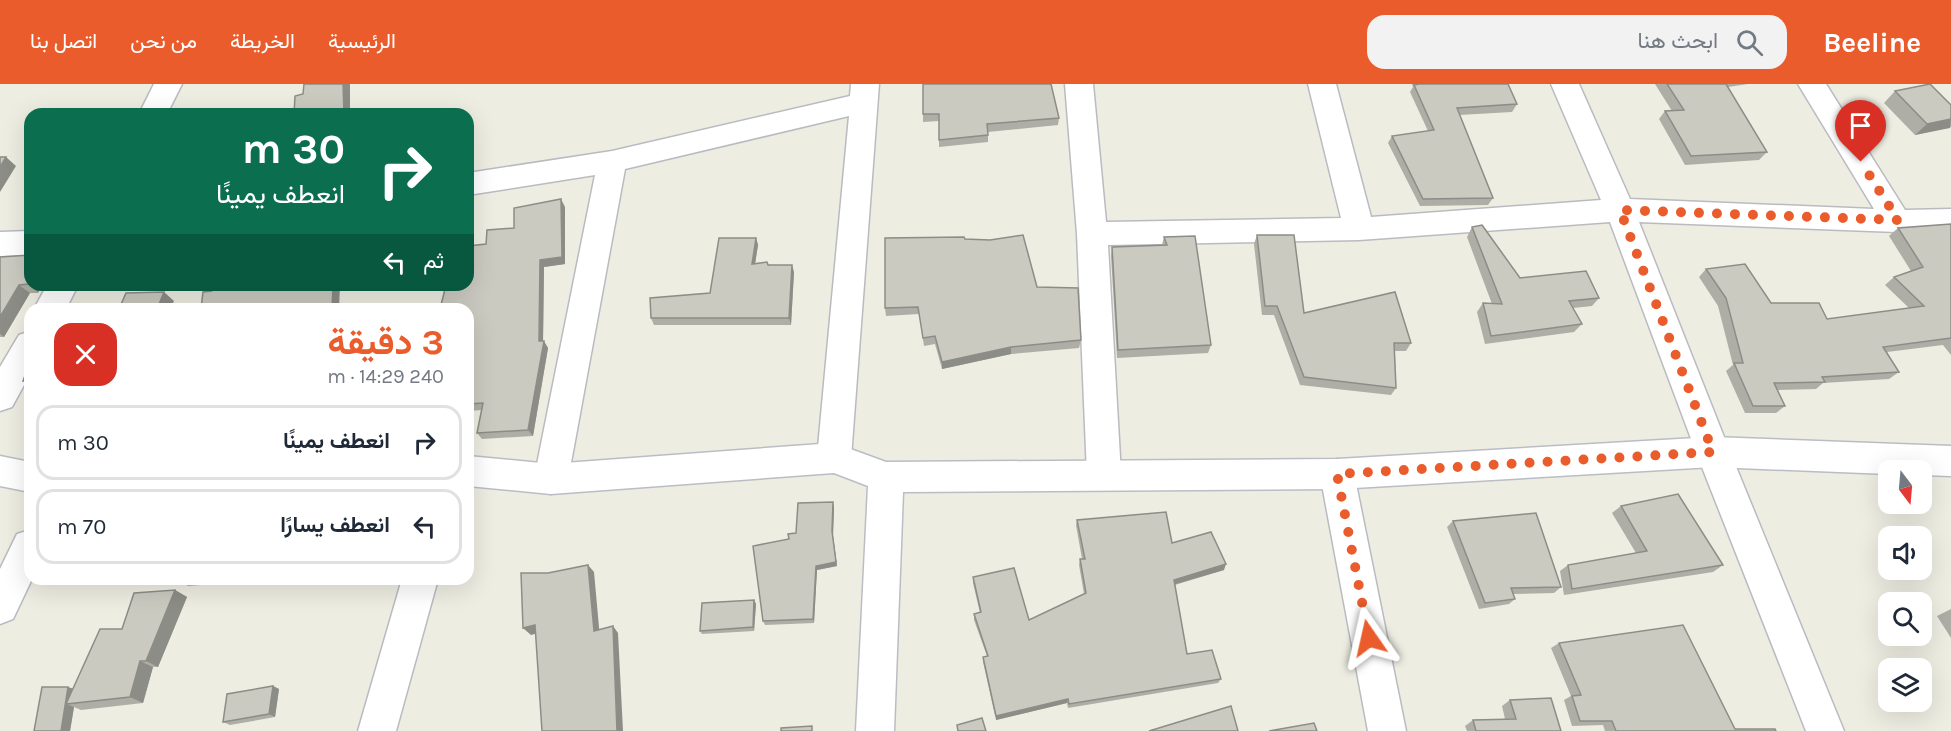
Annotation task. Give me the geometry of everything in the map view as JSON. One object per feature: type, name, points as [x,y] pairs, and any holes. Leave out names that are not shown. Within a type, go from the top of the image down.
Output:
[{"type":"street","points":[[156,108],[168,84]]},
{"type":"street","points":[[1079,84],[1092,234],[1104,475]]},
{"type":"street","points":[[1322,84],[1359,229]]},
{"type":"street","points":[[1565,84],[1620,210],[1713,452],[1826,731]]},
{"type":"street","points":[[1812,84],[1898,220]]},
{"type":"street","points":[[474,183],[612,162],[865,94],[834,458]]},
{"type":"street","points":[[551,479],[612,162]]},
{"type":"street","points":[[1092,234],[1359,229],[1620,210],[1951,220]]},
{"type":"street","points":[[0,244],[24,243]]},
{"type":"street","points":[[0,397],[24,355]]},
{"type":"street","points":[[474,472],[551,479],[834,458],[886,477],[1337,474],[1713,452],[1951,461]]},
{"type":"street","points":[[0,471],[24,476]]},
{"type":"street","points":[[1337,474],[1387,731]]},
{"type":"street","points":[[875,731],[886,477]]},
{"type":"street","points":[[0,607],[24,558]]},
{"type":"street","points":[[377,731],[418,585]]},
{"type":"building","points":[[304,84],[343,84],[344,108],[294,108],[295,96],[303,94]]},
{"type":"building","points":[[923,84],[1051,84],[1059,118],[987,124],[988,135],[939,140],[939,114],[923,114]]},
{"type":"building","points":[[1508,84],[1517,104],[1457,108],[1493,198],[1423,199],[1392,136],[1434,130],[1414,85]]},
{"type":"building","points":[[1667,84],[1726,84],[1767,152],[1691,156],[1665,111],[1684,110]]},
{"type":"building","points":[[1930,84],[1951,105],[1951,119],[1927,124],[1895,91]]},
{"type":"building","points":[[0,157],[6,157],[0,167]]},
{"type":"building","points":[[561,199],[562,257],[540,260],[539,341],[544,341],[528,430],[477,433],[483,403],[474,404],[474,303],[442,303],[444,291],[474,291],[474,245],[486,244],[487,230],[514,228],[514,208]]},
{"type":"building","points":[[1951,224],[1951,338],[1883,347],[1899,372],[1822,377],[1825,382],[1774,383],[1785,406],[1753,406],[1734,363],[1743,363],[1726,298],[1706,269],[1745,264],[1771,303],[1819,303],[1827,319],[1924,306],[1894,277],[1923,267],[1898,228]]},
{"type":"building","points":[[1482,225],[1520,278],[1586,271],[1599,298],[1569,301],[1582,324],[1491,336],[1483,303],[1502,304],[1472,227]]},
{"type":"building","points":[[1023,235],[1037,287],[1078,288],[1081,340],[1011,347],[942,362],[935,336],[923,338],[918,307],[885,308],[885,238],[964,237],[965,239],[990,240]]},
{"type":"building","points":[[1257,235],[1294,235],[1304,313],[1395,292],[1411,343],[1394,343],[1396,388],[1304,377],[1277,306],[1265,306]]},
{"type":"building","points":[[1195,236],[1211,345],[1118,350],[1112,247],[1167,245],[1164,237]]},
{"type":"building","points":[[719,238],[756,238],[752,264],[767,262],[768,265],[792,265],[789,318],[651,318],[650,298],[710,293]]},
{"type":"building","points":[[24,255],[24,284],[19,285],[0,317],[0,257]]},
{"type":"building","points":[[333,291],[332,303],[202,303],[203,292]]},
{"type":"building","points":[[164,292],[159,303],[122,303],[126,293]]},
{"type":"building","points":[[1678,494],[1723,565],[1572,589],[1568,565],[1647,551],[1621,506]]},
{"type":"building","points":[[833,502],[832,531],[836,562],[816,566],[813,619],[763,621],[753,546],[789,539],[788,534],[796,533],[798,503]]},
{"type":"building","points":[[1166,512],[1172,543],[1211,532],[1226,564],[1174,580],[1187,654],[1212,650],[1221,679],[1069,704],[1068,699],[996,716],[983,657],[988,656],[974,614],[981,612],[973,577],[1014,568],[1029,620],[1086,593],[1080,559],[1085,559],[1077,520]]},
{"type":"building","points":[[1536,513],[1561,587],[1511,588],[1515,599],[1485,603],[1453,521]]},
{"type":"building","points":[[588,565],[594,631],[613,626],[617,731],[542,731],[535,625],[523,628],[521,573],[548,573]]},
{"type":"building","points":[[175,590],[146,661],[140,661],[130,697],[66,704],[100,629],[122,629],[134,593]]},
{"type":"building","points":[[754,600],[753,627],[700,631],[702,603]]},
{"type":"building","points":[[1683,625],[1735,729],[1775,729],[1776,731],[1616,731],[1612,721],[1580,721],[1572,696],[1581,695],[1559,643]]},
{"type":"building","points":[[273,686],[269,714],[223,722],[227,694]]},
{"type":"building","points":[[42,687],[68,687],[61,731],[34,731]]},
{"type":"building","points":[[1551,698],[1561,731],[1476,731],[1473,720],[1516,719],[1510,700]]},
{"type":"building","points":[[1231,706],[1238,731],[1149,731]]},
{"type":"building","points":[[982,718],[986,731],[958,731],[957,725]]},
{"type":"building","points":[[1314,723],[1317,731],[1269,731]]},
{"type":"building","points":[[812,726],[812,731],[781,731],[781,728]]},
{"type":"route","points":[[1369,638],[1337,474],[1713,452],[1620,210],[1898,220],[1861,162]]}]
